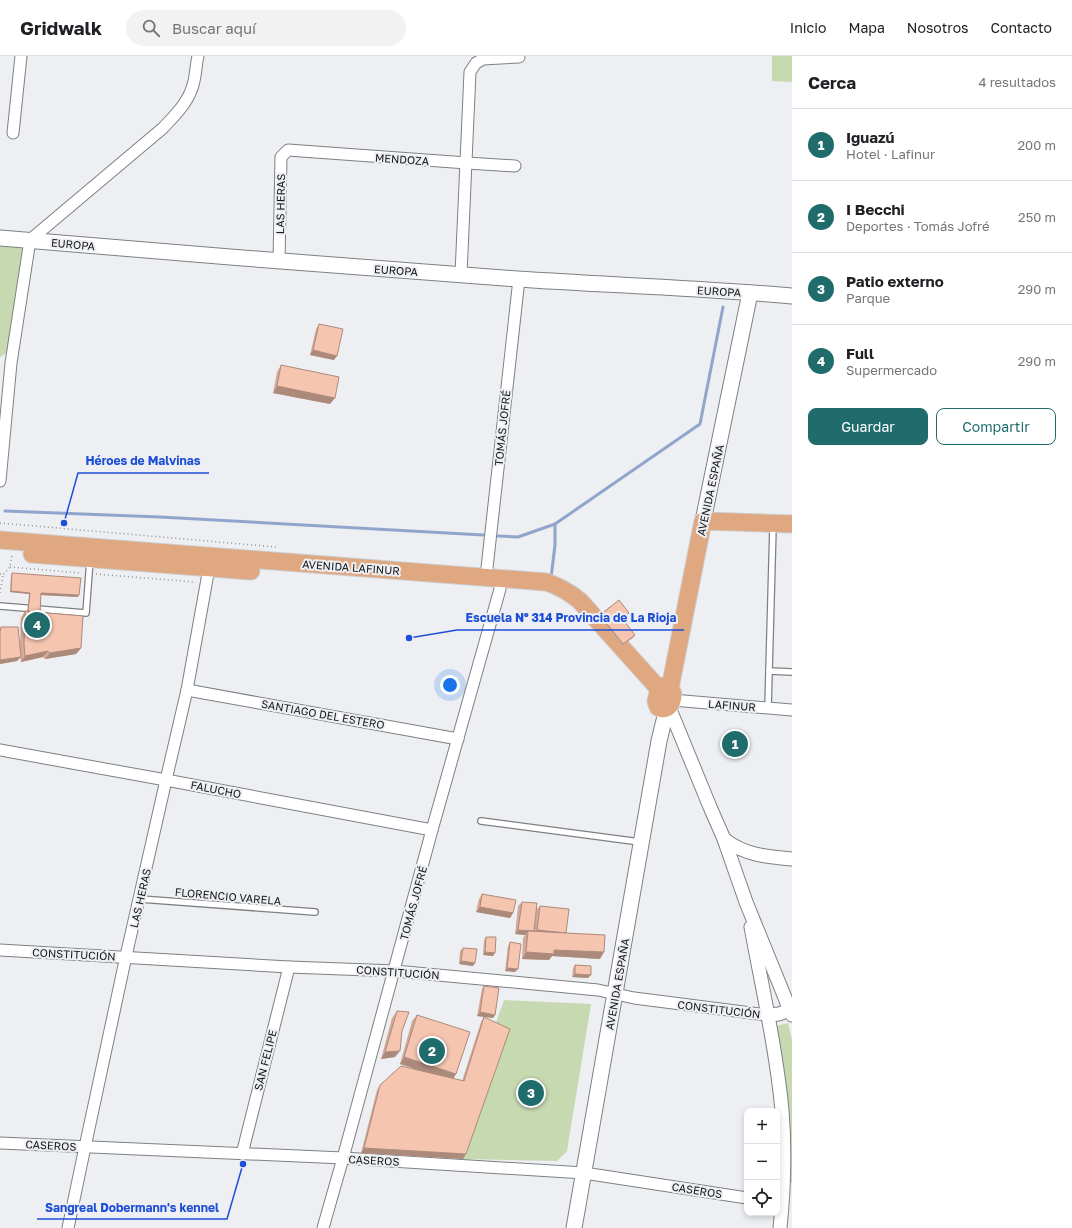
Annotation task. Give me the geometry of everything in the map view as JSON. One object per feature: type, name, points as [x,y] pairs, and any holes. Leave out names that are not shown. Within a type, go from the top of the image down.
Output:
[{"type":"main road","name":"EUROPA","points":[[0,238],[519,279],[792,296]]},
{"type":"main road","name":"AVENIDA ESPAÑA","points":[[574,1228],[642,842],[659,741],[664,700],[750,293]]},
{"type":"main road","points":[[703,521],[792,524]]},
{"type":"main road","name":"AVENIDA LAFINUR","points":[[0,540],[496,582],[546,593],[558,597],[580,615],[664,700]]},
{"type":"main road","name":"AVENIDA LAFINUR","points":[[0,551],[90,566],[209,568],[496,582]]},
{"type":"street","points":[[13,133],[21,56]]},
{"type":"street","points":[[0,481],[5,362],[30,240],[163,128],[179,111],[188,97],[194,82],[198,56]]},
{"type":"street","points":[[461,274],[470,72],[476,63],[483,58],[519,57]]},
{"type":"street","name":"MENDOZA","points":[[288,150],[516,166]]},
{"type":"street","name":"LAS HERAS","points":[[280,261],[281,157],[288,150]]},
{"type":"street","name":"TOMÁS JOFRÉ","points":[[323,1228],[344,1158],[458,739],[496,582],[519,279]]},
{"type":"street","name":"LAS HERAS","points":[[68,1228],[126,956],[188,690],[209,568]]},
{"type":"street","name":"SANTIAGO DEL ESTERO","points":[[188,690],[458,739]]},
{"type":"street","points":[[664,700],[724,839],[746,902],[792,1011]]},
{"type":"street","name":"LAFINUR","points":[[664,700],[792,710]]},
{"type":"street","name":"FALUCHO","points":[[0,750],[432,830]]},
{"type":"street","points":[[724,839],[739,849],[749,853],[792,859]]},
{"type":"street","points":[[746,902],[768,1015],[782,1110],[784,1203],[780,1228]]},
{"type":"street","name":"CONSTITUCIÓN","points":[[0,950],[126,956],[289,967],[395,971],[598,990],[634,998],[768,1015],[792,1011]]},
{"type":"street","name":"SAN FELIPE","points":[[242,1154],[289,967]]},
{"type":"street","name":"CASEROS","points":[[0,1143],[344,1158],[584,1173],[744,1198]]},
{"type":"lane","points":[[768,708],[773,524]]},
{"type":"lane","points":[[0,606],[86,613],[90,566]]},
{"type":"lane","points":[[769,671],[792,672]]},
{"type":"lane","points":[[481,821],[642,842]]},
{"type":"lane","name":"FLORENCIO VARELA","points":[[140,899],[315,912]]},
{"type":"path","points":[[0,523],[283,548]]},
{"type":"path","points":[[10,567],[90,566],[194,582]]},
{"type":"path","points":[[0,593],[3,575]]},
{"type":"green space","points":[[772,56],[792,56],[792,82],[772,81]]},
{"type":"green space","points":[[0,242],[18,243],[24,252],[8,352],[0,357]]},
{"type":"green space","points":[[504,1000],[591,1004],[567,1151],[557,1161],[463,1159],[507,1034],[494,1028]]},
{"type":"green space","points":[[788,1023],[792,1040],[792,1183],[788,1183],[772,1027]]},
{"type":"building","points":[[319,324],[343,329],[337,356],[313,350]]},
{"type":"building","points":[[281,365],[339,377],[335,398],[277,386]]},
{"type":"building","points":[[12,573],[81,578],[79,595],[41,593],[40,613],[28,612],[30,593],[11,591]]},
{"type":"building","points":[[619,600],[629,613],[622,618],[635,635],[623,644],[600,615]]},
{"type":"building","points":[[25,611],[83,616],[81,648],[50,653],[48,651],[25,656]]},
{"type":"building","points":[[1,627],[18,627],[21,657],[0,660]]},
{"type":"building","points":[[482,894],[516,900],[513,913],[480,907]]},
{"type":"building","points":[[522,902],[537,903],[534,931],[518,930]]},
{"type":"building","points":[[540,906],[569,909],[566,933],[537,930]]},
{"type":"building","points":[[528,931],[605,935],[604,952],[554,950],[554,954],[526,952]]},
{"type":"building","points":[[486,937],[496,937],[495,953],[485,952]]},
{"type":"building","points":[[510,942],[521,944],[518,969],[507,968]]},
{"type":"building","points":[[463,948],[477,949],[475,963],[461,961]]},
{"type":"building","points":[[575,965],[591,966],[591,975],[575,974]]},
{"type":"building","points":[[484,986],[499,988],[495,1015],[480,1012]]},
{"type":"building","points":[[397,1011],[409,1012],[402,1031],[400,1051],[385,1052]]},
{"type":"building","points":[[417,1015],[470,1032],[456,1074],[404,1057]]},
{"type":"building","points":[[484,1017],[510,1029],[466,1154],[364,1148],[380,1085],[401,1066],[464,1081]]},
{"type":"waterway","points":[[498,536],[518,537],[555,524],[700,424],[723,307]]},
{"type":"waterway","points":[[5,511],[160,517],[483,535]]},
{"type":"waterway","points":[[551,578],[555,545],[555,524]]},
{"type":"place","name":"Héroes de Malvinas","points":[[64,523]]},
{"type":"place","name":"Full","points":[[37,625]]},
{"type":"place","name":"Escuela Nº 314 Provincia de La Rioja","points":[[409,638]]},
{"type":"place","name":"Iguazú","points":[[735,744]]},
{"type":"place","name":"I Becchi","points":[[432,1051]]},
{"type":"place","name":"Patio externo","points":[[531,1093]]},
{"type":"place","name":"Sangreal Dobermann's kennel","points":[[243,1164]]}]
